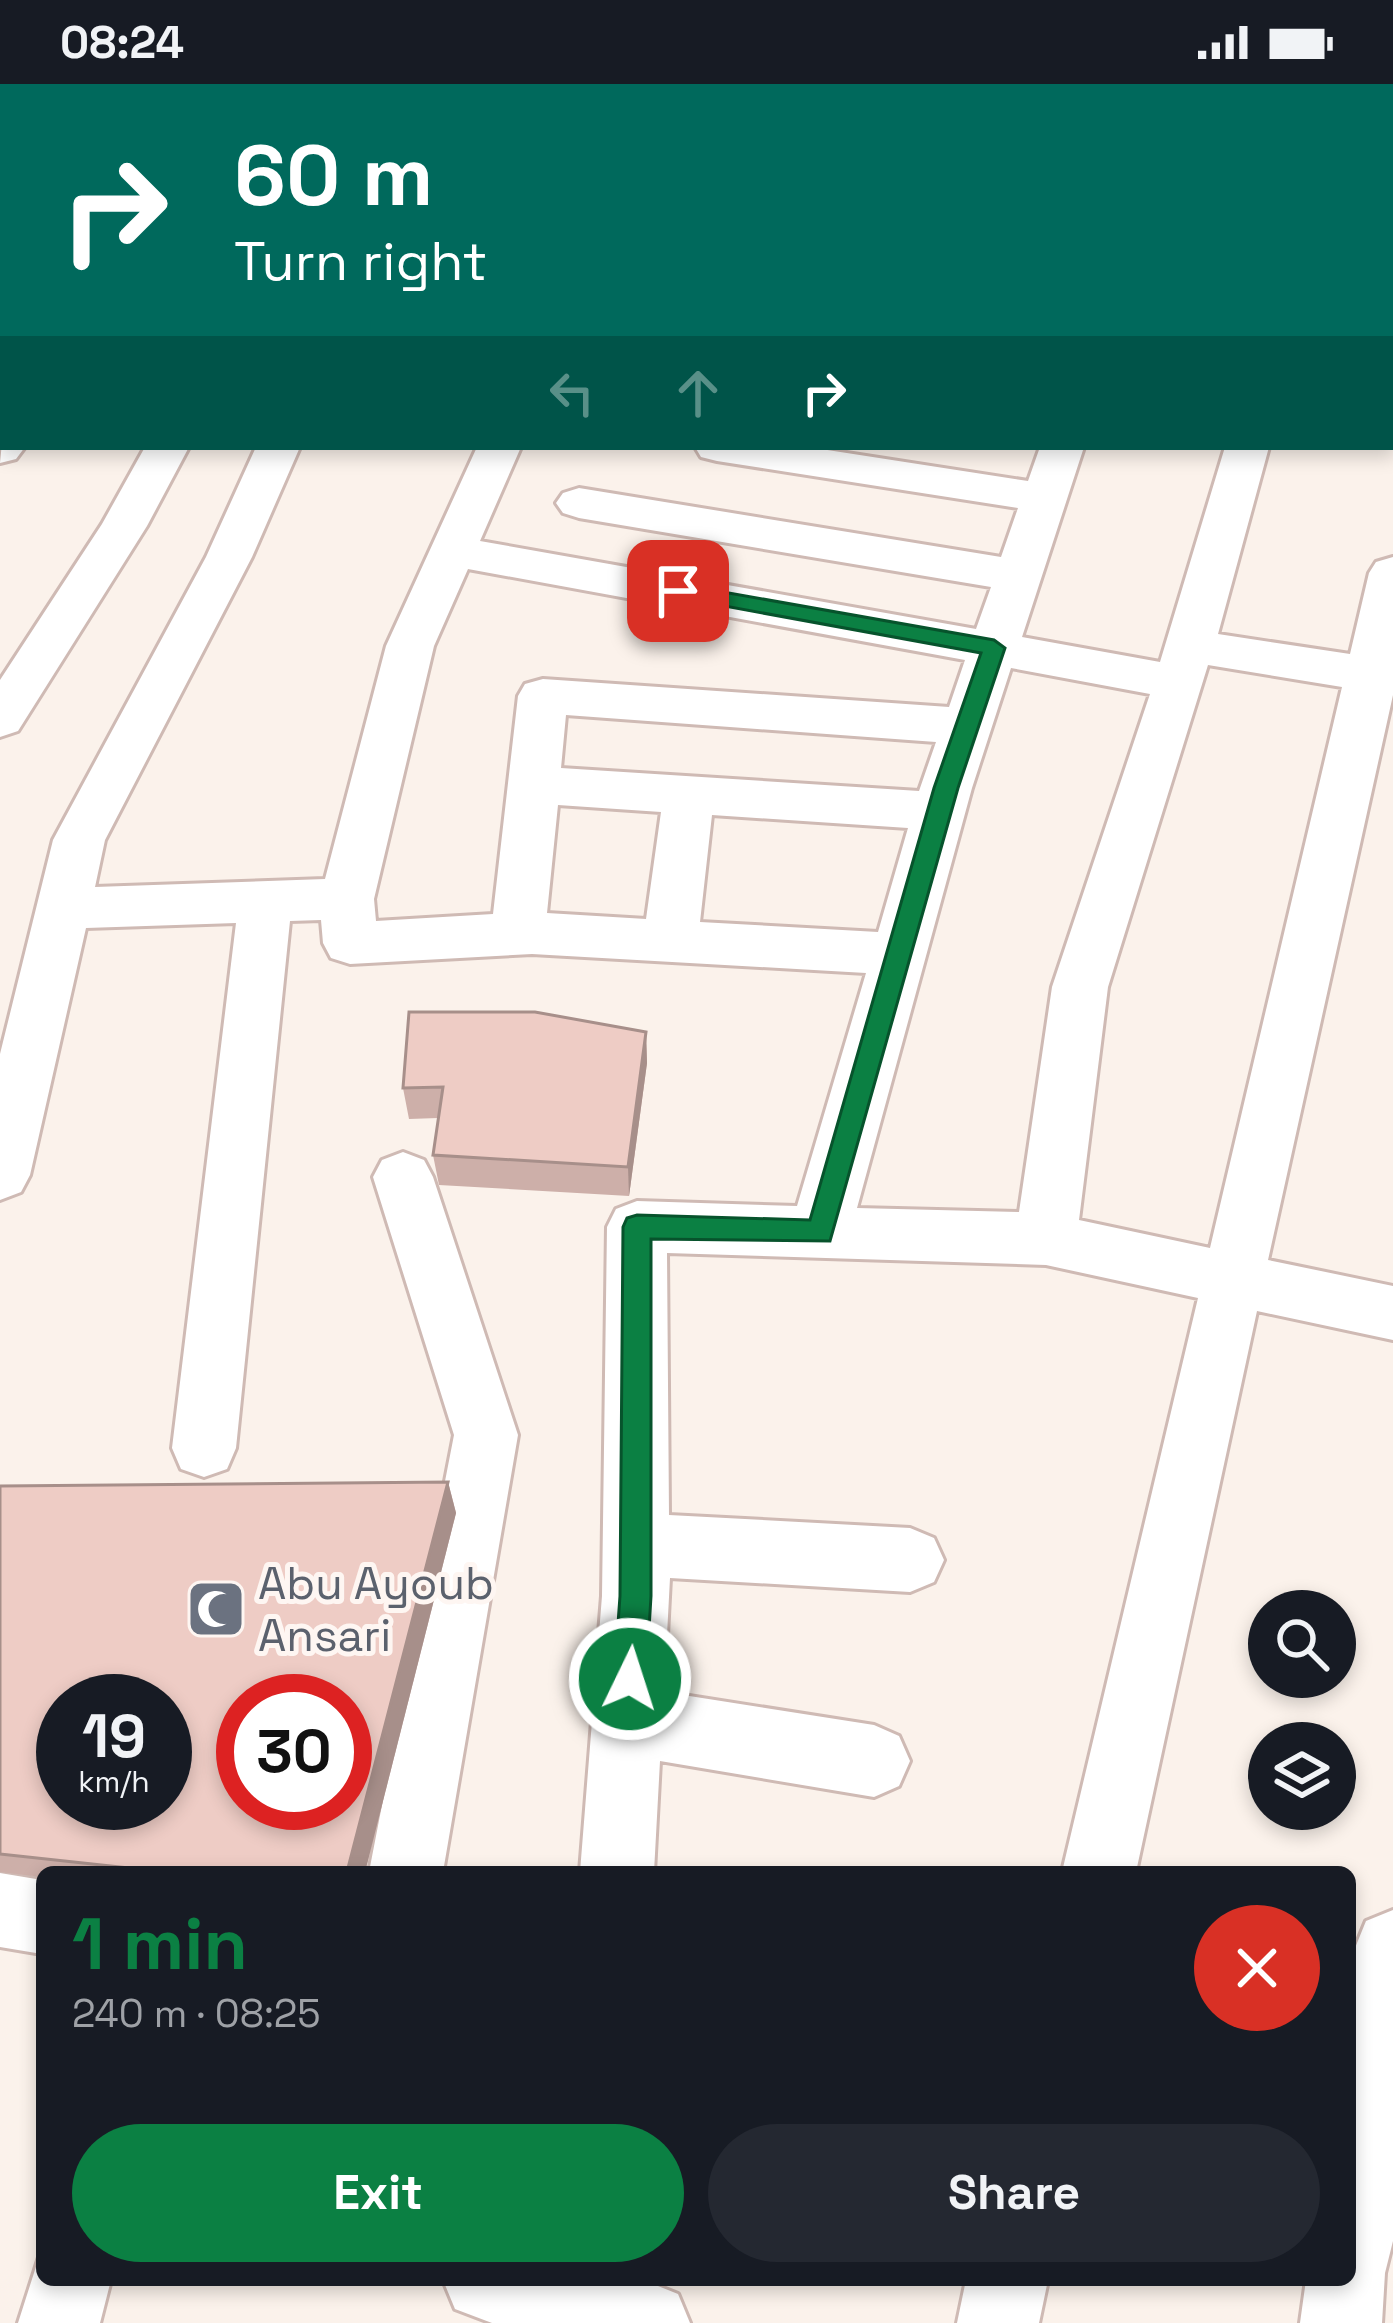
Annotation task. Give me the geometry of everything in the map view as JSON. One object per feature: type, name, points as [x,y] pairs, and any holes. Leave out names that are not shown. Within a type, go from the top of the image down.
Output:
[{"type":"street","points":[[0,718],[124,526],[165,450]]},
{"type":"street","points":[[0,1175],[79,840],[229,557],[277,450]]},
{"type":"street","points":[[498,450],[410,646],[347,899],[350,943],[518,934],[899,954]]},
{"type":"street","points":[[730,450],[1045,498]]},
{"type":"street","points":[[820,1232],[940,812],[1061,450]]},
{"type":"street","points":[[1046,1239],[1080,987],[1184,664],[1245,450]]},
{"type":"street","points":[[579,503],[1019,576]]},
{"type":"street","points":[[452,551],[994,648],[1380,676]]},
{"type":"street","points":[[1100,1866],[1233,1275],[1380,676],[1393,573]]},
{"type":"street","points":[[518,934],[543,696],[968,726]]},
{"type":"street","points":[[534,785],[940,812]]},
{"type":"street","points":[[670,941],[689,795]]},
{"type":"street","points":[[63,908],[347,899]]},
{"type":"street","points":[[204,1448],[265,902]]},
{"type":"street","points":[[404,1177],[486,1435],[407,1866]]},
{"type":"street","points":[[616,1866],[636,1546],[637,1227],[1046,1239],[1233,1275],[1393,1313]]},
{"type":"street","points":[[636,1546],[910,1561]]},
{"type":"street","points":[[627,1721],[874,1761]]},
{"type":"street","points":[[0,1910],[36,1916]]},
{"type":"street","points":[[1356,2216],[1393,1948]]},
{"type":"street","points":[[59,2323],[68,2286]]},
{"type":"street","points":[[998,2323],[1006,2286]]},
{"type":"street","points":[[1341,2323],[1346,2286]]},
{"type":"street","points":[[503,2297],[649,2323]]},
{"type":"building","points":[[409,1012],[535,1012],[646,1032],[628,1167],[433,1155],[443,1087],[403,1088]]},
{"type":"building","name":"Abu Ayoub Ansari","points":[[448,1482],[372,1775],[372,1674],[216,1674],[216,1830],[358,1830],[349,1866],[111,1866],[0,1854],[0,1486]]},
{"type":"place","name":"Abu Ayoub Ansari","points":[[216,1609]]},
{"type":"route","points":[[630,1679],[636,1596],[637,1227],[820,1232],[946,788],[994,648],[678,591]]}]
